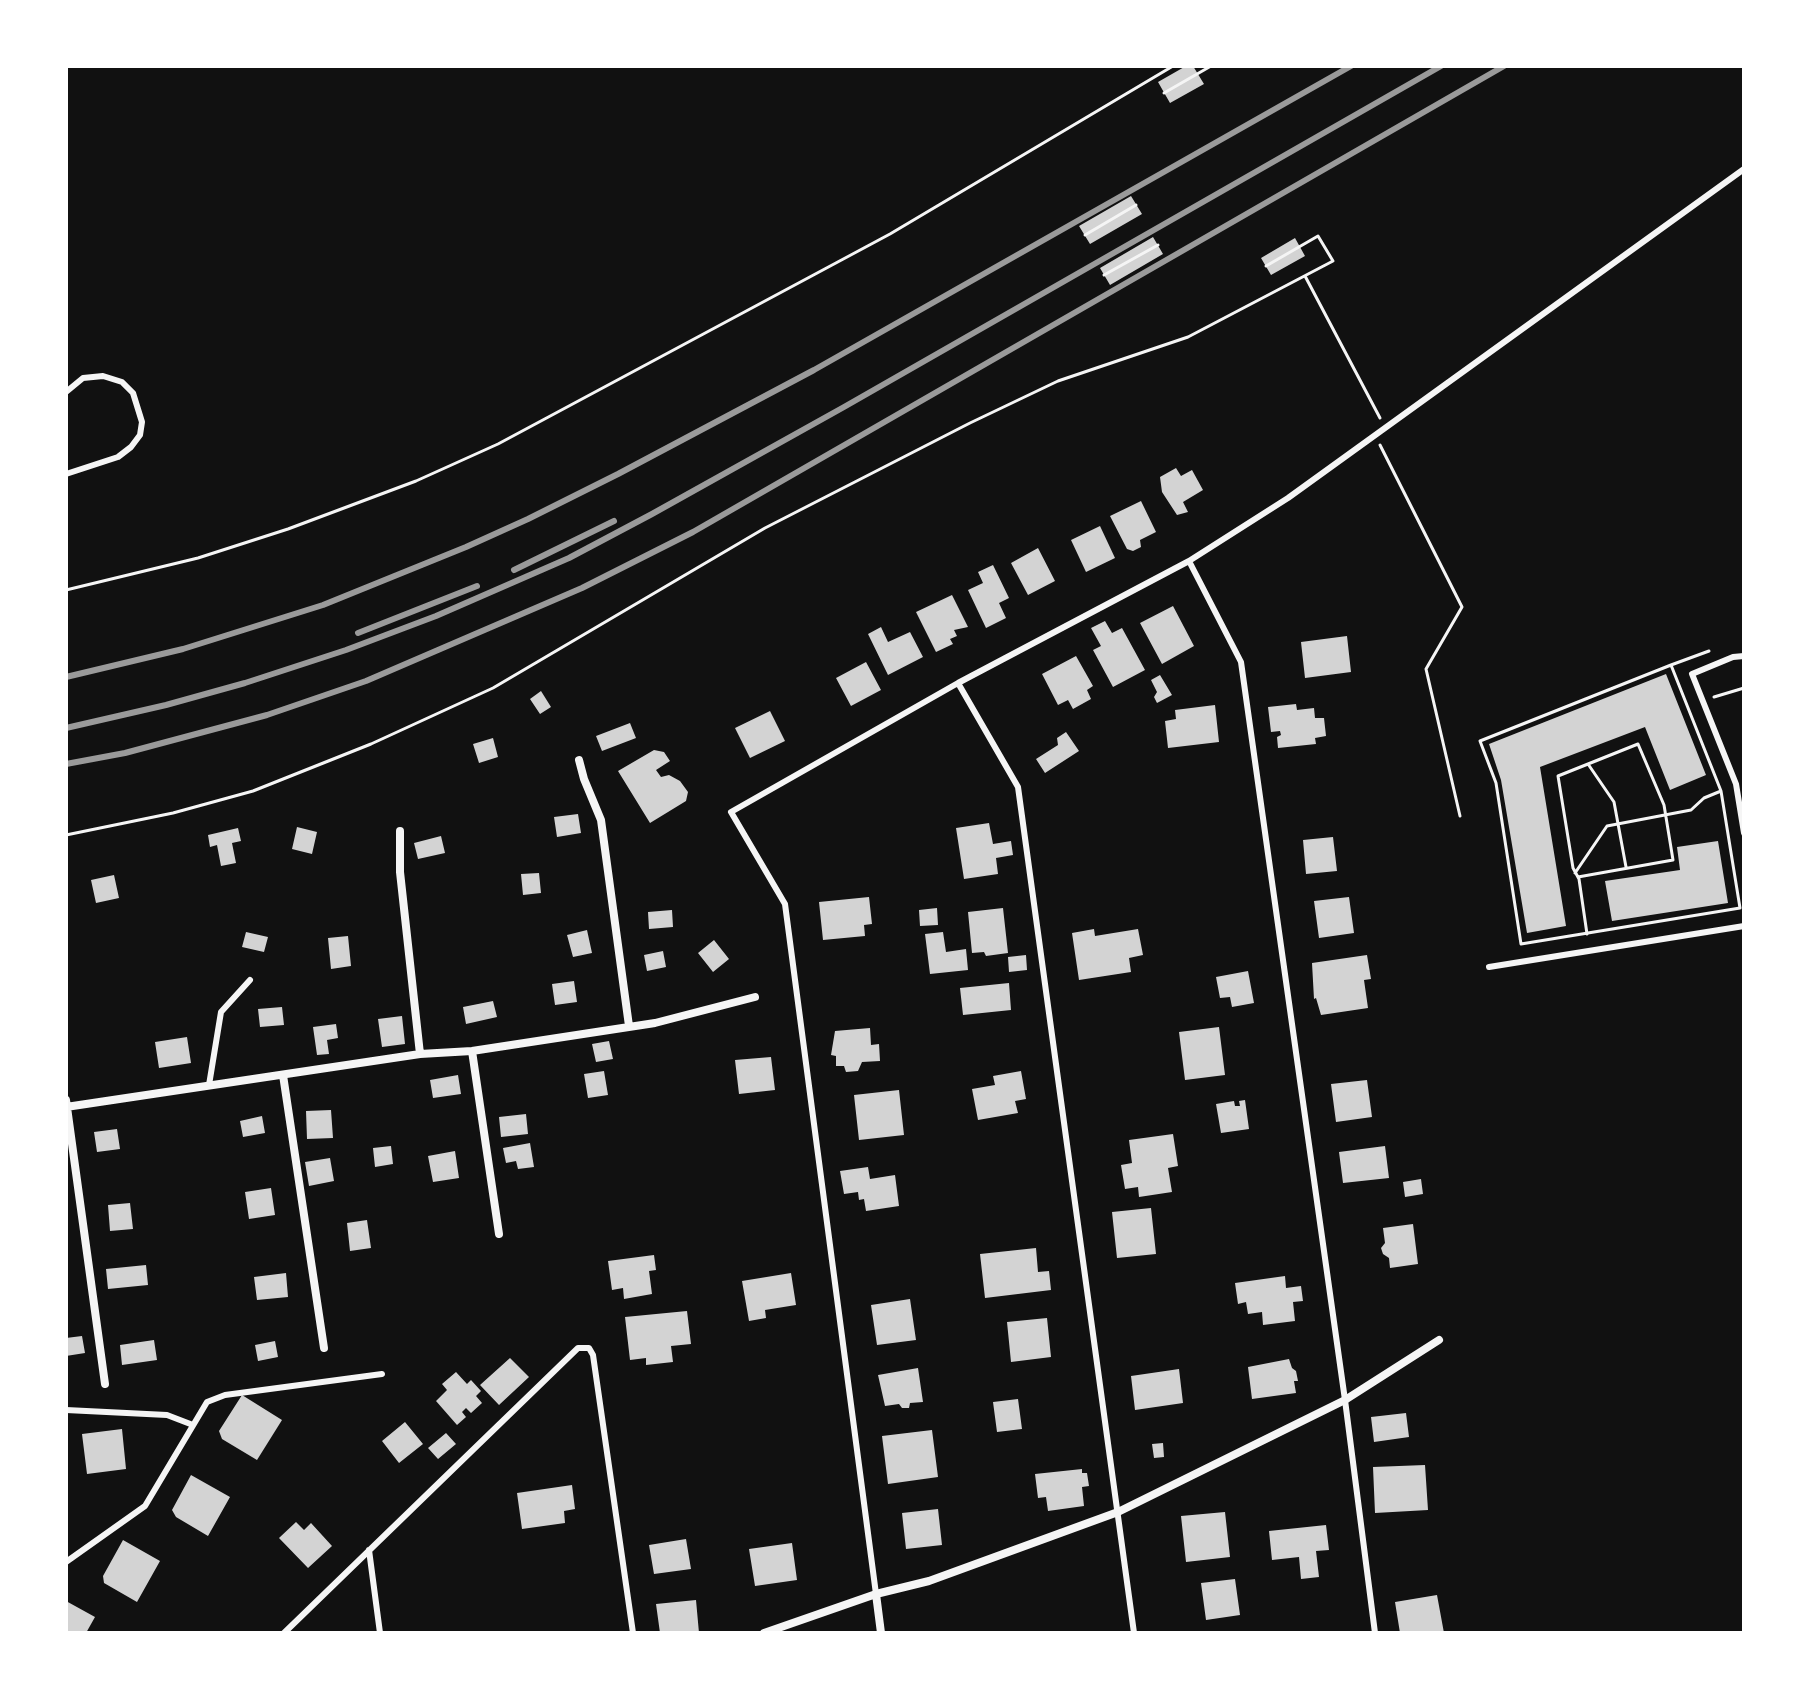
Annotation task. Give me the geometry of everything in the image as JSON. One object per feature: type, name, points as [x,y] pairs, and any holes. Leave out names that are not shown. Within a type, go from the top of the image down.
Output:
[{"type":"street","points":[[579,760],[601,820],[629,1026]]},
{"type":"street","points":[[400,831],[400,872],[420,1054]]},
{"type":"street","points":[[66,1107],[420,1054],[472,1051],[655,1023],[755,997]]},
{"type":"street","points":[[472,1051],[499,1234]]},
{"type":"street","points":[[283,1075],[324,1348]]},
{"type":"street","points":[[66,1100],[105,1384]]},
{"type":"street","points":[[764,1633],[876,1594],[929,1581],[1118,1512],[1345,1400],[1439,1340]]},
{"type":"street","points":[[876,1594],[881,1633]]},
{"type":"lane","points":[[876,1594],[785,904],[731,812],[958,683],[1189,561],[1288,498],[1744,169]]},
{"type":"lane","points":[[66,392],[83,378],[103,376],[122,382],[133,393],[142,422],[140,435],[118,457],[66,474]]},
{"type":"lane","points":[[1189,561],[1241,662],[1375,1633]]},
{"type":"lane","points":[[1744,656],[1733,657],[1692,674],[1736,784],[1744,833]]},
{"type":"lane","points":[[958,683],[1018,787],[1134,1633]]},
{"type":"lane","points":[[1489,967],[1744,926]]},
{"type":"lane","points":[[209,1085],[221,1012],[250,980]]},
{"type":"lane","points":[[284,1633],[578,1348],[589,1348],[593,1355],[633,1633]]},
{"type":"lane","points":[[66,1562],[145,1506],[207,1402],[216,1397],[382,1374]]},
{"type":"lane","points":[[66,1410],[167,1415],[193,1425]]},
{"type":"lane","points":[[369,1550],[380,1633]]},
{"type":"path","points":[[66,590],[198,558],[288,529],[416,481],[498,444],[890,234],[1173,66]]},
{"type":"path","points":[[1164,93],[1211,66]]},
{"type":"path","points":[[1085,235],[1136,205]]},
{"type":"path","points":[[66,835],[173,813],[253,791],[493,688],[765,528],[970,423],[1058,381],[1188,337],[1333,261],[1318,236],[1266,266]]},
{"type":"path","points":[[1104,275],[1158,245]]},
{"type":"path","points":[[1305,276],[1385,429]]},
{"type":"path","points":[[1375,436],[1462,607],[1426,669],[1460,816]]},
{"type":"path","points":[[1671,665],[1721,791],[1742,908],[1521,944],[1496,783],[1480,741],[1671,665]]},
{"type":"path","points":[[1577,875],[1673,860],[1666,814],[1638,744],[1558,776],[1587,934]]},
{"type":"path","points":[[1588,764],[1614,802],[1626,868]]},
{"type":"path","points":[[1577,875],[1607,826],[1691,810],[1704,798],[1721,791]]},
{"type":"building","points":[[1186,66],[1193,66],[1204,84],[1170,103],[1158,82]]},
{"type":"building","points":[[1131,196],[1142,214],[1090,244],[1079,226]]},
{"type":"building","points":[[1153,237],[1163,254],[1110,285],[1100,268]]},
{"type":"building","points":[[1295,238],[1305,256],[1271,275],[1261,258]]},
{"type":"building","points":[[1176,468],[1181,476],[1192,470],[1203,490],[1183,502],[1188,512],[1177,515],[1162,492],[1160,477]]},
{"type":"building","points":[[1141,501],[1156,532],[1140,540],[1141,547],[1133,551],[1127,549],[1110,516]]},
{"type":"building","points":[[1100,526],[1115,558],[1086,572],[1071,540]]},
{"type":"building","points":[[1038,548],[1055,581],[1028,595],[1011,563]]},
{"type":"building","points":[[993,565],[1009,598],[999,603],[1006,618],[986,628],[968,590],[983,583],[978,572]]},
{"type":"building","points":[[952,595],[968,627],[954,630],[957,636],[950,639],[953,644],[936,652],[916,612]]},
{"type":"building","points":[[1173,606],[1194,646],[1162,664],[1140,623]]},
{"type":"building","points":[[1105,621],[1112,633],[1122,628],[1145,670],[1113,687],[1093,650],[1101,646],[1091,628]]},
{"type":"building","points":[[881,627],[888,642],[910,632],[923,657],[888,675],[868,634]]},
{"type":"building","points":[[1347,636],[1351,672],[1305,678],[1301,642]]},
{"type":"building","points":[[1076,656],[1093,686],[1087,690],[1091,699],[1073,709],[1068,700],[1058,705],[1042,674]]},
{"type":"building","points":[[866,662],[881,690],[851,706],[836,678]]},
{"type":"building","points":[[1666,674],[1706,775],[1670,790],[1645,727],[1540,767],[1566,926],[1527,933],[1501,780],[1489,744]]},
{"type":"building","points":[[1160,675],[1172,695],[1157,703],[1154,697],[1157,692],[1151,680]]},
{"type":"building","points":[[541,691],[551,707],[540,714],[530,699]]},
{"type":"building","points":[[1296,704],[1297,710],[1314,708],[1315,718],[1324,718],[1326,736],[1315,738],[1316,744],[1278,748],[1277,737],[1281,735],[1280,731],[1271,732],[1268,707]]},
{"type":"building","points":[[1215,705],[1219,742],[1168,748],[1165,721],[1176,719],[1175,710]]},
{"type":"building","points":[[770,711],[785,741],[750,758],[735,728]]},
{"type":"building","points":[[630,723],[636,738],[602,751],[596,736]]},
{"type":"building","points":[[1066,732],[1079,751],[1045,773],[1036,759],[1058,745],[1057,738]]},
{"type":"building","points":[[493,738],[498,757],[479,763],[473,744]]},
{"type":"building","points":[[654,750],[664,752],[670,761],[656,770],[661,777],[669,775],[680,781],[688,792],[686,801],[650,823],[618,771]]},
{"type":"building","points":[[578,814],[581,833],[557,837],[554,817]]},
{"type":"building","points":[[989,823],[993,844],[1011,841],[1013,855],[996,858],[998,874],[964,879],[956,828]]},
{"type":"building","points":[[297,827],[317,832],[312,854],[292,849]]},
{"type":"building","points":[[238,828],[241,841],[232,843],[236,863],[221,866],[217,845],[210,847],[208,835]]},
{"type":"building","points":[[441,836],[445,853],[418,859],[414,843]]},
{"type":"building","points":[[1333,837],[1337,871],[1306,874],[1303,840]]},
{"type":"building","points":[[1718,841],[1728,903],[1612,921],[1605,881],[1680,870],[1677,847]]},
{"type":"building","points":[[539,873],[541,893],[523,895],[521,874]]},
{"type":"building","points":[[114,875],[119,898],[96,903],[91,880]]},
{"type":"building","points":[[869,897],[872,924],[864,925],[865,936],[823,940],[819,902]]},
{"type":"building","points":[[1349,897],[1354,933],[1319,938],[1314,901]]},
{"type":"building","points":[[937,908],[938,925],[920,926],[919,910]]},
{"type":"building","points":[[1003,908],[1008,953],[986,956],[984,952],[972,953],[968,912]]},
{"type":"building","points":[[672,910],[673,927],[649,929],[648,912]]},
{"type":"building","points":[[1094,929],[1095,936],[1138,929],[1143,955],[1129,958],[1131,972],[1079,980],[1072,933]]},
{"type":"building","points":[[587,930],[592,953],[573,957],[567,935]]},
{"type":"building","points":[[246,932],[268,937],[264,952],[242,947]]},
{"type":"building","points":[[943,932],[946,952],[966,949],[968,970],[930,974],[925,934]]},
{"type":"building","points":[[348,936],[351,966],[331,969],[328,938]]},
{"type":"building","points":[[714,940],[729,959],[713,972],[698,953]]},
{"type":"building","points":[[663,951],[666,967],[647,971],[644,955]]},
{"type":"building","points":[[1026,955],[1027,970],[1009,972],[1008,957]]},
{"type":"building","points":[[1367,955],[1371,979],[1364,980],[1368,1008],[1321,1015],[1314,999],[1312,963]]},
{"type":"building","points":[[1248,971],[1254,1003],[1232,1007],[1230,997],[1220,998],[1216,977]]},
{"type":"building","points":[[574,981],[577,1002],[555,1005],[552,984]]},
{"type":"building","points":[[1009,983],[1011,1010],[963,1015],[960,988]]},
{"type":"building","points":[[493,1001],[497,1017],[466,1024],[463,1007]]},
{"type":"building","points":[[282,1007],[284,1025],[260,1027],[258,1009]]},
{"type":"building","points":[[402,1016],[405,1044],[382,1047],[378,1019]]},
{"type":"building","points":[[336,1024],[338,1038],[327,1040],[329,1054],[317,1055],[313,1027]]},
{"type":"building","points":[[1219,1027],[1225,1075],[1185,1080],[1179,1032]]},
{"type":"building","points":[[870,1028],[871,1045],[879,1044],[880,1061],[862,1062],[858,1071],[846,1072],[844,1066],[836,1066],[836,1056],[831,1055],[835,1031]]},
{"type":"building","points":[[187,1037],[191,1063],[159,1068],[155,1042]]},
{"type":"building","points":[[609,1041],[613,1059],[596,1062],[592,1044]]},
{"type":"building","points":[[771,1057],[775,1090],[739,1094],[735,1060]]},
{"type":"building","points":[[604,1071],[608,1095],[588,1098],[584,1074]]},
{"type":"building","points":[[1021,1071],[1026,1099],[1015,1101],[1018,1113],[978,1120],[972,1089],[995,1085],[993,1076]]},
{"type":"building","points":[[458,1075],[461,1094],[433,1098],[430,1080]]},
{"type":"building","points":[[1367,1080],[1372,1117],[1336,1122],[1331,1084]]},
{"type":"building","points":[[899,1090],[904,1135],[859,1140],[854,1095]]},
{"type":"building","points":[[1245,1100],[1249,1129],[1221,1133],[1216,1104],[1234,1101],[1235,1106],[1240,1106],[1239,1101]]},
{"type":"building","points":[[331,1110],[333,1138],[307,1139],[306,1111]]},
{"type":"building","points":[[526,1114],[528,1134],[501,1137],[499,1117]]},
{"type":"building","points":[[262,1116],[265,1133],[243,1137],[240,1121]]},
{"type":"building","points":[[117,1129],[120,1149],[97,1152],[94,1132]]},
{"type":"building","points":[[1173,1134],[1178,1166],[1168,1168],[1172,1192],[1139,1197],[1138,1187],[1125,1189],[1121,1165],[1132,1163],[1129,1140]]},
{"type":"building","points":[[530,1143],[534,1167],[518,1169],[516,1161],[506,1163],[503,1148]]},
{"type":"building","points":[[391,1146],[393,1164],[375,1167],[373,1148]]},
{"type":"building","points":[[1385,1146],[1389,1178],[1343,1183],[1339,1152]]},
{"type":"building","points":[[455,1151],[459,1178],[433,1182],[428,1156]]},
{"type":"building","points":[[330,1158],[334,1181],[309,1186],[305,1162]]},
{"type":"building","points":[[868,1167],[870,1179],[895,1175],[899,1206],[866,1211],[864,1199],[859,1200],[858,1192],[844,1194],[840,1171]]},
{"type":"building","points":[[1421,1179],[1423,1194],[1405,1197],[1403,1182]]},
{"type":"building","points":[[271,1188],[275,1215],[249,1219],[245,1192]]},
{"type":"building","points":[[130,1203],[133,1229],[110,1231],[108,1205]]},
{"type":"building","points":[[1151,1208],[1156,1254],[1117,1258],[1112,1212]]},
{"type":"building","points":[[367,1220],[371,1248],[350,1251],[347,1223]]},
{"type":"building","points":[[1413,1224],[1418,1264],[1390,1268],[1389,1258],[1381,1248],[1385,1243],[1383,1228]]},
{"type":"building","points":[[1036,1248],[1038,1272],[1049,1271],[1051,1290],[985,1298],[980,1254]]},
{"type":"building","points":[[654,1255],[656,1270],[649,1271],[652,1294],[624,1299],[623,1288],[612,1290],[608,1261]]},
{"type":"building","points":[[146,1265],[148,1285],[108,1289],[106,1269]]},
{"type":"building","points":[[286,1273],[288,1297],[257,1300],[254,1277]]},
{"type":"building","points":[[791,1273],[796,1305],[765,1310],[766,1318],[749,1321],[742,1281]]},
{"type":"building","points":[[1285,1276],[1286,1288],[1301,1286],[1303,1301],[1293,1302],[1295,1321],[1263,1325],[1262,1312],[1248,1314],[1246,1302],[1238,1304],[1235,1283]]},
{"type":"building","points":[[910,1299],[916,1340],[877,1345],[871,1305]]},
{"type":"building","points":[[687,1311],[691,1344],[671,1346],[673,1362],[646,1365],[646,1358],[630,1360],[625,1317]]},
{"type":"building","points":[[1047,1318],[1051,1357],[1011,1362],[1007,1322]]},
{"type":"building","points":[[82,1336],[85,1353],[66,1356],[66,1338]]},
{"type":"building","points":[[154,1340],[157,1360],[122,1365],[120,1345]]},
{"type":"building","points":[[275,1341],[278,1357],[258,1361],[255,1345]]},
{"type":"building","points":[[510,1358],[529,1377],[499,1405],[480,1385]]},
{"type":"building","points":[[1289,1359],[1296,1371],[1296,1393],[1252,1399],[1248,1367]]},
{"type":"building","points":[[918,1368],[923,1402],[910,1403],[909,1408],[902,1408],[899,1404],[885,1406],[878,1375]]},
{"type":"building","points":[[1179,1369],[1183,1403],[1135,1410],[1131,1376]]},
{"type":"building","points":[[456,1372],[467,1384],[471,1380],[481,1391],[476,1396],[482,1403],[471,1413],[466,1408],[462,1412],[466,1417],[457,1425],[436,1401],[447,1390],[442,1384]]},
{"type":"building","points":[[242,1395],[282,1420],[257,1460],[222,1439],[219,1431]]},
{"type":"building","points":[[1018,1399],[1022,1429],[997,1432],[993,1402]]},
{"type":"building","points":[[1406,1413],[1409,1437],[1374,1442],[1371,1417]]},
{"type":"building","points":[[405,1422],[423,1444],[399,1463],[382,1441]]},
{"type":"building","points":[[122,1429],[126,1469],[87,1474],[82,1434]]},
{"type":"building","points":[[932,1430],[938,1477],[888,1484],[882,1436]]},
{"type":"building","points":[[446,1433],[456,1444],[438,1459],[428,1448]]},
{"type":"building","points":[[1163,1443],[1164,1457],[1154,1458],[1152,1444]]},
{"type":"building","points":[[1425,1465],[1428,1510],[1375,1513],[1373,1467]]},
{"type":"building","points":[[1082,1469],[1082,1473],[1087,1473],[1089,1486],[1082,1487],[1084,1506],[1048,1511],[1046,1497],[1038,1498],[1035,1474]]},
{"type":"building","points":[[191,1475],[230,1497],[208,1536],[176,1517],[172,1510]]},
{"type":"building","points":[[572,1485],[575,1509],[564,1511],[565,1523],[522,1529],[517,1493]]},
{"type":"building","points":[[938,1509],[942,1545],[906,1549],[902,1513]]},
{"type":"building","points":[[1225,1512],[1230,1557],[1186,1562],[1181,1516]]},
{"type":"building","points":[[296,1522],[304,1530],[311,1523],[332,1546],[308,1568],[279,1538]]},
{"type":"building","points":[[1326,1525],[1329,1550],[1316,1551],[1319,1577],[1301,1579],[1299,1557],[1272,1560],[1269,1531]]},
{"type":"building","points":[[686,1539],[691,1569],[654,1574],[649,1545]]},
{"type":"building","points":[[123,1540],[160,1561],[137,1602],[104,1583],[103,1576]]},
{"type":"building","points":[[792,1543],[797,1580],[755,1586],[749,1549]]},
{"type":"building","points":[[1235,1579],[1240,1615],[1206,1620],[1201,1583]]},
{"type":"building","points":[[1437,1595],[1444,1633],[1400,1633],[1395,1602]]},
{"type":"building","points":[[696,1600],[699,1633],[660,1633],[656,1604]]},
{"type":"building","points":[[66,1601],[95,1617],[86,1633],[66,1633]]},
{"type":"railway","points":[[66,677],[183,649],[323,605],[528,519],[814,370],[1351,66]]},
{"type":"railway","points":[[66,728],[245,683],[346,650],[436,616],[569,558],[844,407],[1441,66]]},
{"type":"railway","points":[[66,764],[125,753],[267,715],[366,681],[582,588],[693,532],[1504,66]]},
{"type":"railway","points":[[514,570],[614,521]]},
{"type":"railway","points":[[358,633],[477,586]]}]
